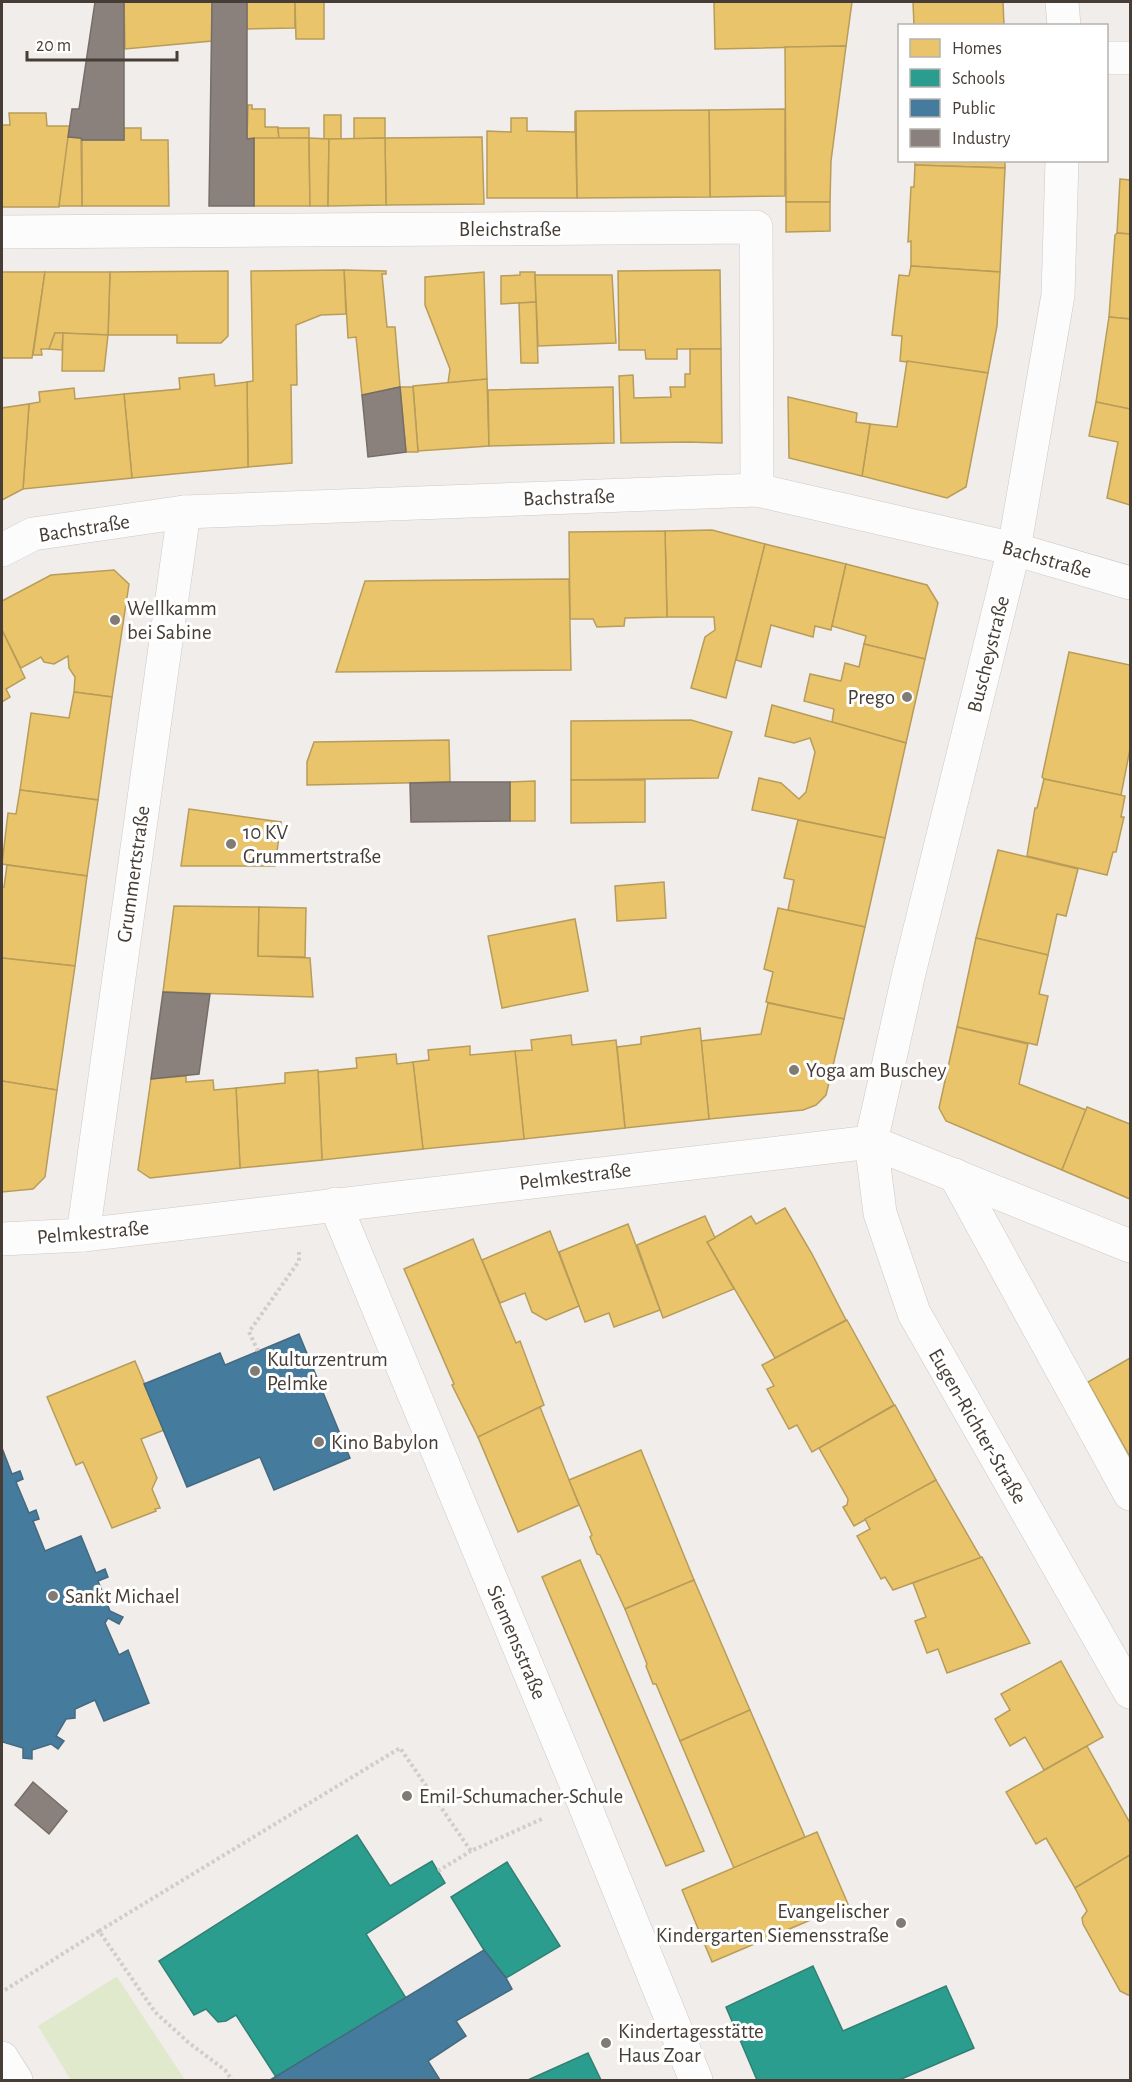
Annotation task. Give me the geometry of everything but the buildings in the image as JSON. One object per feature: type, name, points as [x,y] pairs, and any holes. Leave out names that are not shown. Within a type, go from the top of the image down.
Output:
[{"type":"street","points":[[1062,2],[1064,24]]},
{"type":"street","points":[[1108,58],[1131,58]]},
{"type":"street","name":"Buscheystraße","points":[[871,1142],[909,973],[1014,549],[1058,295],[1062,162]]},
{"type":"street","name":"Bleichstraße","points":[[2,232],[756,227],[757,490]]},
{"type":"street","name":"Bachstraße","points":[[2,550],[33,534],[184,512],[757,490],[1014,549],[1131,583]]},
{"type":"street","name":"Grummertstraße","points":[[83,1235],[184,512]]},
{"type":"street","name":"Pelmkestraße","points":[[2,1239],[83,1235],[871,1142],[1131,1246]]},
{"type":"street","name":"Eugen-Richter-Straße","points":[[871,1142],[880,1213],[914,1313],[1131,1692]]},
{"type":"street","points":[[955,1174],[1131,1494]]},
{"type":"street","name":"Siemensstraße","points":[[335,1204],[583,1801],[696,2080]]},
{"type":"street","points":[[2,2058],[16,2080]]},
{"type":"path","points":[[258,1351],[249,1332],[299,1261],[297,1209]]},
{"type":"path","points":[[4,1990],[400,1748],[471,1851]]},
{"type":"path","points":[[438,1871],[471,1851],[583,1801]]},
{"type":"path","points":[[99,1931],[155,2012],[189,2043],[225,2070],[232,2080]]},
{"type":"green space","points":[[116,1977],[185,2080],[71,2080],[38,2026]]},
{"type":"place","name":"Wellkamm bei Sabine","points":[[115,620]]},
{"type":"place","name":"Prego","points":[[907,697]]},
{"type":"place","name":"10 KV Grummertstraße","points":[[231,844]]},
{"type":"place","name":"Yoga am Buschey","points":[[794,1070]]},
{"type":"place","name":"Kulturzentrum Pelmke","points":[[255,1371]]},
{"type":"place","name":"Kino Babylon","points":[[319,1442]]},
{"type":"place","name":"Sankt Michael","points":[[53,1596]]},
{"type":"place","name":"Emil-Schumacher-Schule","points":[[407,1796]]},
{"type":"place","name":"Evangelischer Kindergarten Siemensstraße","points":[[901,1923]]},
{"type":"place","name":"Kindertagesstätte Haus Zoar","points":[[606,2043]]}]
